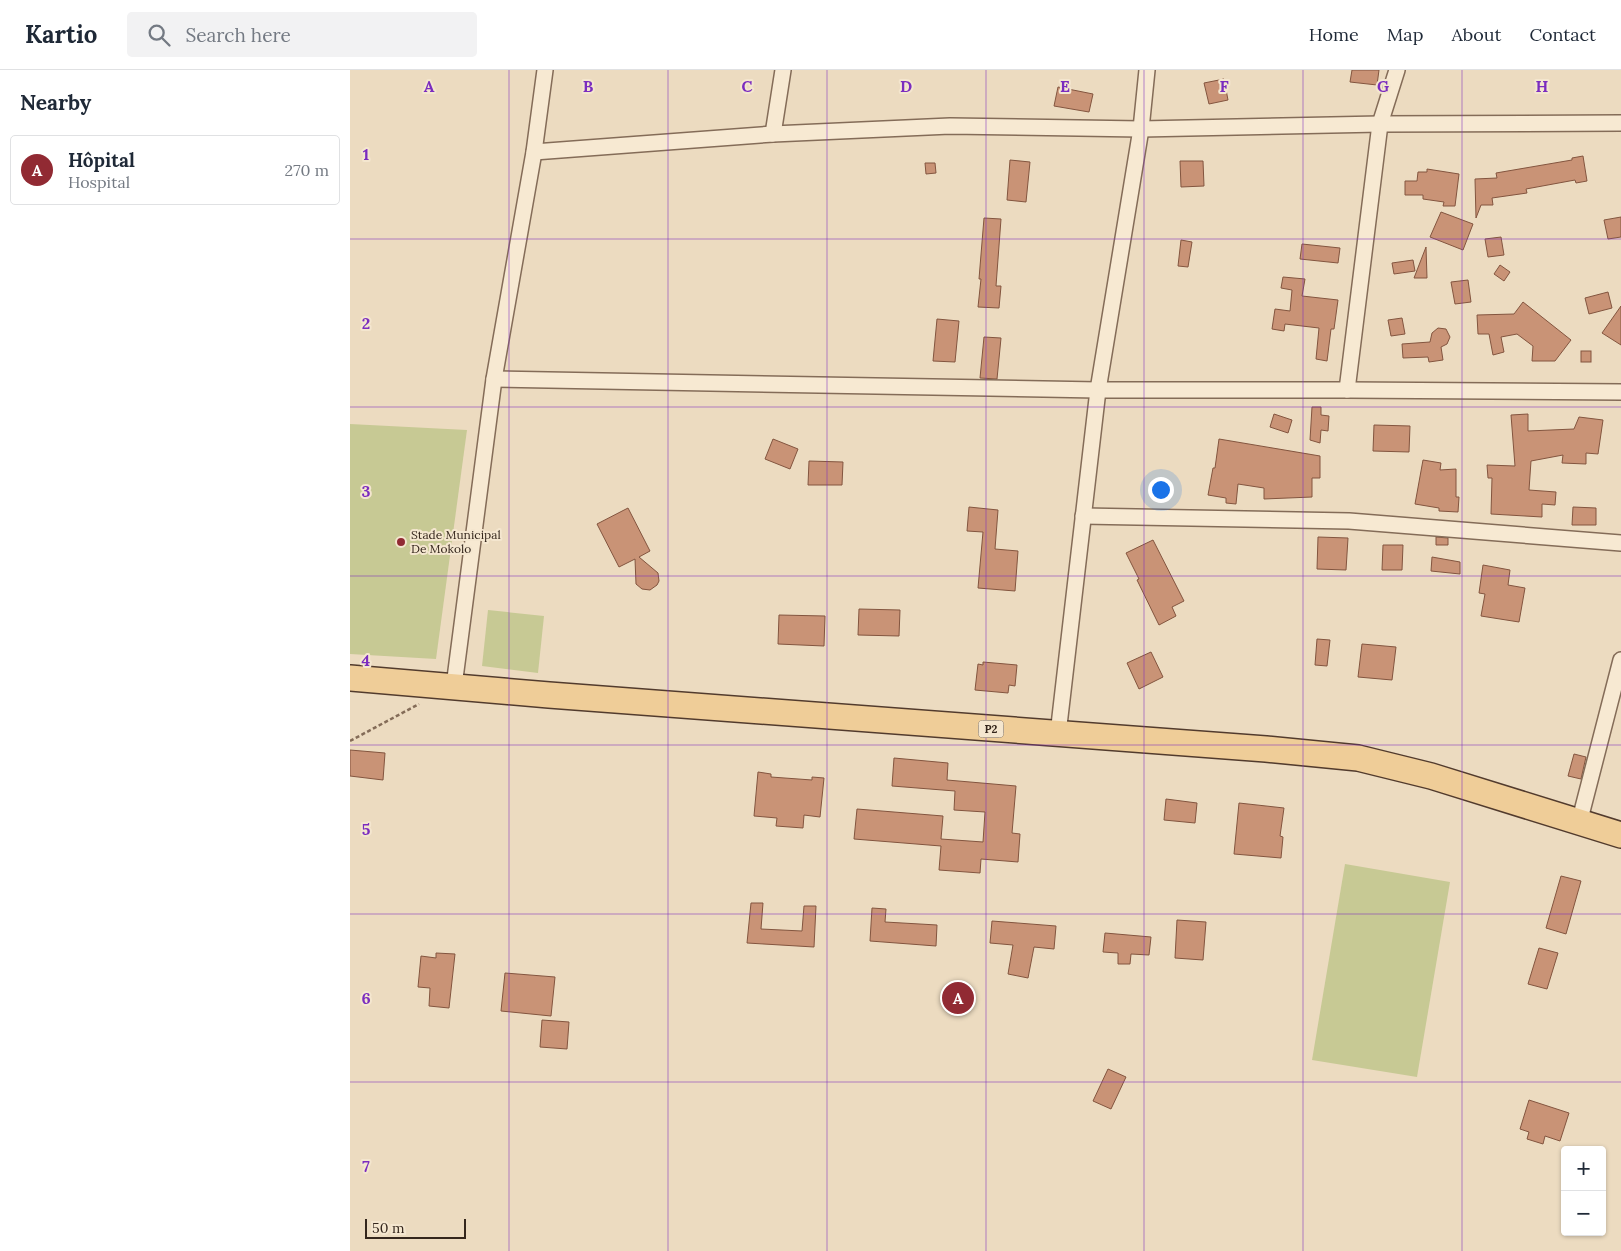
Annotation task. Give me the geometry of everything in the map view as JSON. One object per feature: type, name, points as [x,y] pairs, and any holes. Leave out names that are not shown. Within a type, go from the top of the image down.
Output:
[{"type":"main road","name":"P2","points":[[350,678],[1358,758],[1431,776],[1621,835]]},
{"type":"street","points":[[454,686],[494,379],[534,152],[545,70]]},
{"type":"street","points":[[774,134],[783,70]]},
{"type":"street","points":[[1058,734],[1098,390],[1141,129],[1147,70]]},
{"type":"street","points":[[1347,390],[1380,124],[1397,70]]},
{"type":"street","points":[[534,152],[774,134],[950,126],[1141,129],[1380,124],[1621,123]]},
{"type":"street","points":[[494,379],[1098,390],[1621,392]]},
{"type":"street","points":[[1084,516],[1348,521],[1621,543]]},
{"type":"street","points":[[1579,823],[1621,660]]},
{"type":"path","points":[[350,741],[422,703]]},
{"type":"green space","name":"Stade Municipal De Mokolo","points":[[350,424],[467,430],[436,659],[350,654]]},
{"type":"green space","points":[[488,610],[544,616],[538,673],[482,666]]},
{"type":"green space","points":[[1345,864],[1450,882],[1417,1077],[1312,1060]]},
{"type":"building","points":[[1352,70],[1379,70],[1377,85],[1350,82]]},
{"type":"building","points":[[1224,79],[1228,100],[1209,104],[1204,83]]},
{"type":"building","points":[[1058,87],[1093,94],[1089,112],[1054,106]]},
{"type":"building","points":[[1583,156],[1587,181],[1576,183],[1575,180],[1526,189],[1527,193],[1492,198],[1493,205],[1481,205],[1476,218],[1475,179],[1497,178],[1496,173],[1572,160],[1572,158]]},
{"type":"building","points":[[1010,160],[1030,162],[1026,202],[1007,200]]},
{"type":"building","points":[[1180,161],[1203,161],[1204,186],[1181,187]]},
{"type":"building","points":[[925,163],[935,163],[936,173],[926,174]]},
{"type":"building","points":[[1427,169],[1459,174],[1455,206],[1443,206],[1444,202],[1423,199],[1423,195],[1405,195],[1405,181],[1417,181],[1418,172],[1427,172]]},
{"type":"building","points":[[1441,212],[1473,224],[1463,250],[1430,237]]},
{"type":"building","points":[[1621,217],[1621,237],[1608,239],[1604,220]]},
{"type":"building","points":[[984,218],[1001,219],[996,286],[1001,286],[999,308],[978,307]]},
{"type":"building","points":[[1501,237],[1504,255],[1488,257],[1485,239]]},
{"type":"building","points":[[1181,240],[1192,242],[1188,267],[1178,266]]},
{"type":"building","points":[[1302,244],[1340,248],[1338,263],[1300,259]]},
{"type":"building","points":[[1426,247],[1427,278],[1414,278]]},
{"type":"building","points":[[1413,260],[1415,271],[1394,274],[1392,263]]},
{"type":"building","points":[[1500,265],[1510,272],[1504,281],[1494,274]]},
{"type":"building","points":[[1283,277],[1305,279],[1302,296],[1338,300],[1334,329],[1331,329],[1327,361],[1316,359],[1319,328],[1285,324],[1284,331],[1272,329],[1275,309],[1290,311],[1292,290],[1281,288]]},
{"type":"building","points":[[1468,280],[1471,302],[1455,304],[1451,282]]},
{"type":"building","points":[[1608,292],[1612,308],[1589,314],[1585,298]]},
{"type":"building","points":[[1523,302],[1571,340],[1555,361],[1532,361],[1533,346],[1517,334],[1501,337],[1504,352],[1493,355],[1489,334],[1478,334],[1477,315],[1514,314]]},
{"type":"building","points":[[1621,306],[1621,345],[1602,333]]},
{"type":"building","points":[[1402,318],[1405,334],[1391,336],[1388,320]]},
{"type":"building","points":[[937,319],[959,321],[955,362],[933,361]]},
{"type":"building","points":[[1438,328],[1446,329],[1450,337],[1447,344],[1441,347],[1443,360],[1429,362],[1428,357],[1403,358],[1402,344],[1430,342],[1432,333]]},
{"type":"building","points":[[984,337],[1001,338],[997,379],[980,378]]},
{"type":"building","points":[[1581,351],[1591,351],[1591,362],[1581,362]]},
{"type":"building","points":[[1312,407],[1321,407],[1321,415],[1329,416],[1328,431],[1321,430],[1320,443],[1310,440]]},
{"type":"building","points":[[1274,414],[1292,420],[1288,433],[1270,427]]},
{"type":"building","points":[[1528,414],[1528,431],[1574,429],[1579,417],[1603,420],[1598,454],[1586,453],[1586,464],[1562,463],[1563,455],[1531,461],[1529,490],[1556,492],[1555,505],[1542,504],[1542,517],[1491,514],[1492,478],[1488,478],[1487,465],[1515,466],[1511,415]]},
{"type":"building","points":[[1374,425],[1410,426],[1409,452],[1373,451]]},
{"type":"building","points":[[773,439],[798,449],[790,469],[765,459]]},
{"type":"building","points":[[1219,439],[1320,456],[1320,478],[1312,478],[1312,497],[1264,499],[1264,488],[1238,484],[1236,504],[1226,503],[1226,498],[1208,495],[1213,468],[1215,468]]},
{"type":"building","points":[[1423,460],[1441,463],[1440,470],[1456,469],[1456,497],[1459,497],[1458,512],[1439,511],[1439,508],[1415,504]]},
{"type":"building","points":[[809,461],[843,462],[842,485],[808,485]]},
{"type":"building","points":[[969,507],[998,510],[995,549],[1018,551],[1015,591],[978,588],[983,532],[967,531]]},
{"type":"building","points":[[1573,507],[1596,508],[1596,525],[1572,525]]},
{"type":"building","points":[[628,508],[650,551],[639,557],[658,573],[659,581],[650,590],[642,589],[636,584],[635,559],[619,567],[597,524]]},
{"type":"building","points":[[1318,537],[1348,538],[1346,570],[1317,569]]},
{"type":"building","points":[[1436,537],[1448,538],[1448,545],[1436,545]]},
{"type":"building","points":[[1153,540],[1184,601],[1172,607],[1176,616],[1159,625],[1126,553]]},
{"type":"building","points":[[1383,545],[1403,545],[1402,570],[1382,570]]},
{"type":"building","points":[[1432,557],[1460,562],[1460,574],[1431,571]]},
{"type":"building","points":[[1483,565],[1510,570],[1508,585],[1525,588],[1519,622],[1481,616],[1485,594],[1479,593]]},
{"type":"building","points":[[859,609],[900,610],[899,636],[858,635]]},
{"type":"building","points":[[779,615],[825,616],[824,646],[778,644]]},
{"type":"building","points":[[1317,639],[1330,640],[1327,666],[1315,665]]},
{"type":"building","points":[[1362,644],[1396,647],[1392,680],[1358,677]]},
{"type":"building","points":[[1151,652],[1163,677],[1139,689],[1127,663]]},
{"type":"building","points":[[983,662],[1017,665],[1015,686],[1009,685],[1008,693],[975,690],[978,664],[983,665]]},
{"type":"building","points":[[350,750],[385,753],[383,780],[350,776]]},
{"type":"building","points":[[1574,754],[1586,757],[1581,779],[1568,776]]},
{"type":"building","points":[[894,758],[948,763],[947,780],[1016,786],[1012,833],[1020,834],[1018,862],[981,859],[980,873],[939,870],[941,846],[854,839],[857,809],[943,816],[941,839],[983,842],[985,812],[954,810],[955,791],[892,786]]},
{"type":"building","points":[[758,772],[771,774],[771,777],[812,780],[812,777],[824,778],[820,817],[804,815],[803,828],[776,826],[777,818],[754,816]]},
{"type":"building","points":[[1166,799],[1197,803],[1195,823],[1164,820]]},
{"type":"building","points":[[1239,803],[1284,808],[1280,836],[1283,837],[1281,858],[1234,854]]},
{"type":"building","points":[[1561,876],[1581,881],[1566,934],[1546,928]]},
{"type":"building","points":[[751,903],[763,903],[761,929],[802,931],[804,906],[816,906],[814,947],[747,943]]},
{"type":"building","points":[[872,908],[886,909],[885,922],[937,925],[936,946],[870,941]]},
{"type":"building","points":[[1177,920],[1206,922],[1203,960],[1175,958]]},
{"type":"building","points":[[992,921],[1056,926],[1054,949],[1034,947],[1028,978],[1008,974],[1013,945],[990,943]]},
{"type":"building","points":[[1105,933],[1151,937],[1149,955],[1131,954],[1130,964],[1118,964],[1118,953],[1103,952]]},
{"type":"building","points":[[1539,948],[1558,953],[1547,989],[1528,984]]},
{"type":"building","points":[[436,953],[455,954],[449,1008],[429,1006],[430,988],[418,987],[421,956],[436,958]]},
{"type":"building","points":[[505,973],[555,977],[551,1016],[501,1011]]},
{"type":"building","points":[[542,1020],[569,1022],[567,1049],[540,1047]]},
{"type":"building","points":[[1108,1069],[1126,1077],[1111,1109],[1093,1101]]},
{"type":"building","points":[[1529,1100],[1569,1113],[1560,1141],[1545,1136],[1543,1144],[1527,1139],[1529,1132],[1520,1129]]},
{"type":"place","name":"Stade Municipal De Mokolo","points":[[401,542]]},
{"type":"place","name":"Hôpital","points":[[958,998]]}]
